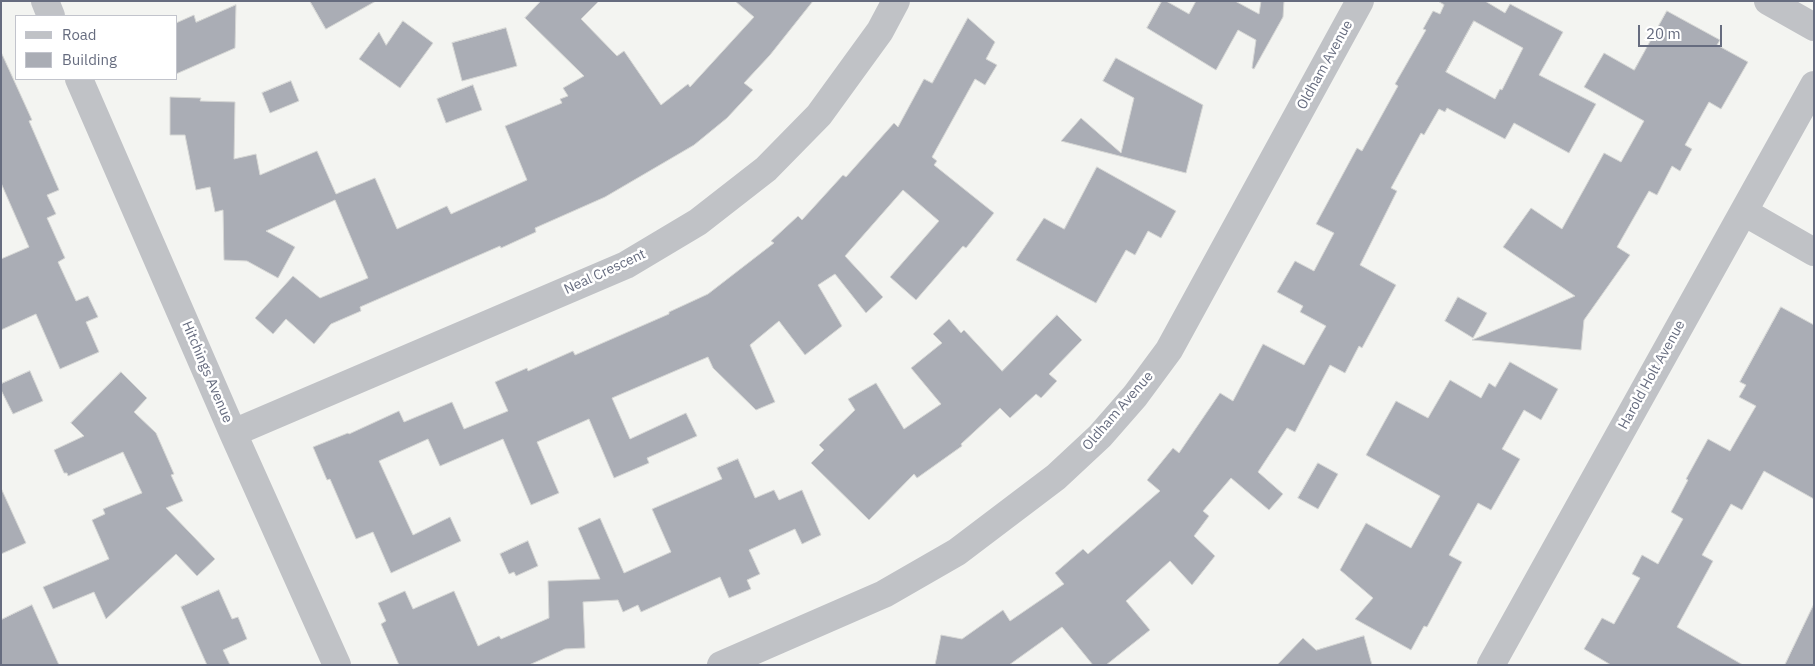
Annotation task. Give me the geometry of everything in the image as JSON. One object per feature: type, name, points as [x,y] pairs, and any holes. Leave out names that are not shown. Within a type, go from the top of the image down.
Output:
[{"type":"street","points":[[45,1],[51,15]]},
{"type":"street","name":"Neal Crescent","points":[[233,433],[626,265],[698,222],[766,169],[819,115],[880,31],[896,1]]},
{"type":"street","name":"Oldham Avenue","points":[[721,665],[884,594],[957,552],[1056,477],[1100,436],[1135,396],[1169,350],[1360,1]]},
{"type":"street","points":[[1768,1],[1814,27]]},
{"type":"street","name":"Hitchings Avenue","points":[[79,80],[233,433],[337,665]]},
{"type":"street","name":"Harold Holt Avenue","points":[[1491,665],[1814,85]]},
{"type":"street","points":[[1744,212],[1814,252]]},
{"type":"building","points":[[310,1],[376,1],[326,29]]},
{"type":"building","points":[[541,1],[599,1],[581,19],[617,56],[624,51],[661,105],[688,84],[690,87],[754,17],[735,1],[813,1],[770,55],[744,83],[753,90],[727,118],[694,145],[605,197],[535,228],[536,232],[360,307],[361,311],[331,324],[314,344],[286,319],[273,334],[255,318],[293,276],[320,298],[368,278],[335,200],[266,231],[295,247],[278,278],[247,261],[224,260],[223,210],[215,212],[210,187],[196,190],[185,135],[170,135],[170,97],[201,98],[200,101],[235,102],[234,159],[256,154],[260,175],[317,151],[336,194],[375,178],[397,229],[447,206],[451,214],[527,180],[505,126],[562,103],[560,99],[568,96],[563,88],[584,76],[525,18]]},
{"type":"building","points":[[1162,1],[1166,1],[1189,14],[1196,1],[1235,1],[1259,14],[1261,1],[1284,1],[1283,17],[1254,69],[1252,68],[1256,40],[1238,30],[1216,70],[1147,28]]},
{"type":"building","points":[[1438,1],[1485,1],[1505,13],[1510,4],[1563,32],[1539,75],[1596,104],[1569,153],[1514,123],[1505,139],[1447,108],[1445,112],[1439,109],[1424,135],[1421,133],[1391,188],[1397,191],[1360,265],[1396,285],[1362,348],[1359,346],[1345,373],[1330,365],[1295,432],[1287,428],[1258,472],[1283,494],[1269,510],[1231,478],[1203,511],[1209,516],[1194,536],[1215,556],[1192,585],[1170,561],[1126,601],[1150,630],[1106,665],[1093,665],[1062,627],[1009,665],[935,665],[941,635],[962,639],[1003,610],[1010,621],[1064,584],[1055,573],[1083,549],[1088,554],[1160,491],[1147,480],[1173,448],[1179,453],[1220,393],[1233,401],[1263,344],[1304,365],[1326,326],[1300,312],[1303,306],[1277,292],[1295,261],[1314,271],[1334,233],[1316,224],[1357,148],[1362,151],[1398,86],[1395,84],[1426,30],[1423,29],[1433,11],[1440,14],[1444,5]],"holes":[[[1474,21],[1523,48],[1502,90],[1500,89],[1495,99],[1446,72]]]},
{"type":"building","points":[[236,5],[235,48],[178,73],[178,22],[194,15],[196,22]]},
{"type":"building","points":[[1667,11],[1720,40],[1717,45],[1748,62],[1721,109],[1709,102],[1685,145],[1692,149],[1680,171],[1672,166],[1657,195],[1649,191],[1617,247],[1630,255],[1584,320],[1581,350],[1472,340],[1575,296],[1503,247],[1531,208],[1562,229],[1604,153],[1621,162],[1644,121],[1584,87],[1604,53],[1634,70]]},
{"type":"building","points":[[968,18],[995,42],[986,59],[997,65],[985,85],[975,79],[932,157],[937,161],[934,165],[994,213],[966,248],[963,246],[916,300],[890,277],[939,221],[903,190],[845,256],[883,297],[866,313],[835,274],[818,285],[842,326],[805,355],[779,321],[750,345],[775,402],[756,410],[713,368],[708,357],[612,398],[630,439],[686,413],[697,436],[647,458],[649,463],[614,478],[589,419],[537,442],[559,493],[531,505],[503,439],[440,466],[428,439],[379,461],[413,535],[450,517],[461,541],[391,573],[373,532],[356,539],[330,479],[327,480],[313,447],[349,434],[399,411],[404,422],[452,402],[464,429],[508,411],[495,382],[527,368],[528,371],[573,351],[575,355],[669,314],[669,312],[708,294],[774,243],[771,241],[798,216],[802,220],[843,175],[846,177],[894,123],[898,127],[924,79],[932,83]]},
{"type":"building","points":[[403,21],[433,43],[400,88],[359,59],[379,32],[386,45]]},
{"type":"building","points":[[506,28],[517,66],[462,81],[452,43]]},
{"type":"building","points":[[1,52],[32,120],[29,121],[59,190],[47,195],[56,214],[47,218],[65,258],[58,262],[76,301],[88,296],[98,317],[86,322],[99,352],[60,369],[36,314],[1,330],[1,259],[29,247],[1,183]]},
{"type":"building","points":[[1116,58],[1203,105],[1186,173],[1061,141],[1081,118],[1121,153],[1134,98],[1103,81]]},
{"type":"building","points":[[291,81],[299,101],[270,113],[262,93]]},
{"type":"building","points":[[473,85],[482,110],[446,123],[437,99]]},
{"type":"building","points":[[1097,167],[1176,211],[1161,238],[1148,231],[1135,255],[1126,250],[1096,303],[1016,260],[1044,218],[1064,229]]},
{"type":"building","points":[[1458,297],[1487,313],[1473,338],[1445,321]]},
{"type":"building","points":[[1781,307],[1814,325],[1814,499],[1764,471],[1742,510],[1731,504],[1702,555],[1713,561],[1677,627],[1743,665],[1611,665],[1584,649],[1602,618],[1614,624],[1640,578],[1632,574],[1642,555],[1658,564],[1683,519],[1671,512],[1688,480],[1686,479],[1708,439],[1730,451],[1756,406],[1739,397],[1746,385],[1740,382]]},
{"type":"building","points":[[1057,315],[1082,340],[1049,374],[1057,381],[1041,398],[1036,394],[1010,418],[1000,408],[961,444],[962,446],[917,478],[914,474],[869,520],[811,463],[824,450],[819,445],[855,410],[848,399],[876,383],[904,429],[941,404],[911,368],[942,343],[933,334],[949,319],[961,333],[964,330],[1002,371]]},
{"type":"building","points":[[1510,362],[1558,389],[1541,420],[1524,410],[1502,449],[1520,459],[1491,510],[1478,503],[1449,555],[1462,562],[1427,627],[1424,626],[1411,650],[1355,619],[1373,598],[1340,570],[1366,523],[1411,548],[1440,496],[1366,455],[1396,401],[1428,418],[1450,380],[1481,398],[1489,383],[1495,387]]},
{"type":"building","points":[[30,371],[43,401],[13,414],[1,390],[1,384]]},
{"type":"building","points":[[121,372],[147,398],[134,412],[156,433],[174,474],[171,475],[183,501],[166,508],[215,559],[197,576],[176,554],[106,619],[94,592],[53,609],[43,587],[109,559],[92,520],[105,514],[103,509],[142,493],[123,452],[68,476],[67,473],[64,473],[54,450],[84,436],[71,423]]},
{"type":"building","points":[[738,459],[755,498],[774,490],[779,500],[802,490],[821,535],[802,544],[795,529],[749,550],[760,574],[747,580],[751,589],[729,598],[720,577],[641,612],[638,605],[623,612],[618,600],[583,602],[585,648],[565,649],[529,665],[399,665],[381,624],[386,621],[378,603],[405,591],[413,609],[454,591],[478,646],[499,636],[501,639],[549,618],[548,581],[600,579],[578,528],[600,518],[624,573],[671,552],[652,509],[722,479],[717,468]]},
{"type":"building","points":[[1318,463],[1338,474],[1318,509],[1298,498]]},
{"type":"building","points":[[1,488],[26,543],[1,554]]},
{"type":"building","points":[[528,541],[538,566],[516,576],[514,572],[509,574],[500,554]]},
{"type":"building","points":[[219,590],[232,619],[238,617],[247,639],[223,650],[230,665],[207,665],[181,607]]},
{"type":"building","points":[[1814,604],[1814,665],[1785,665]]},
{"type":"building","points":[[32,605],[59,665],[1,665],[1,620]]},
{"type":"building","points":[[1364,636],[1372,665],[1277,665],[1303,638],[1316,650]]}]
